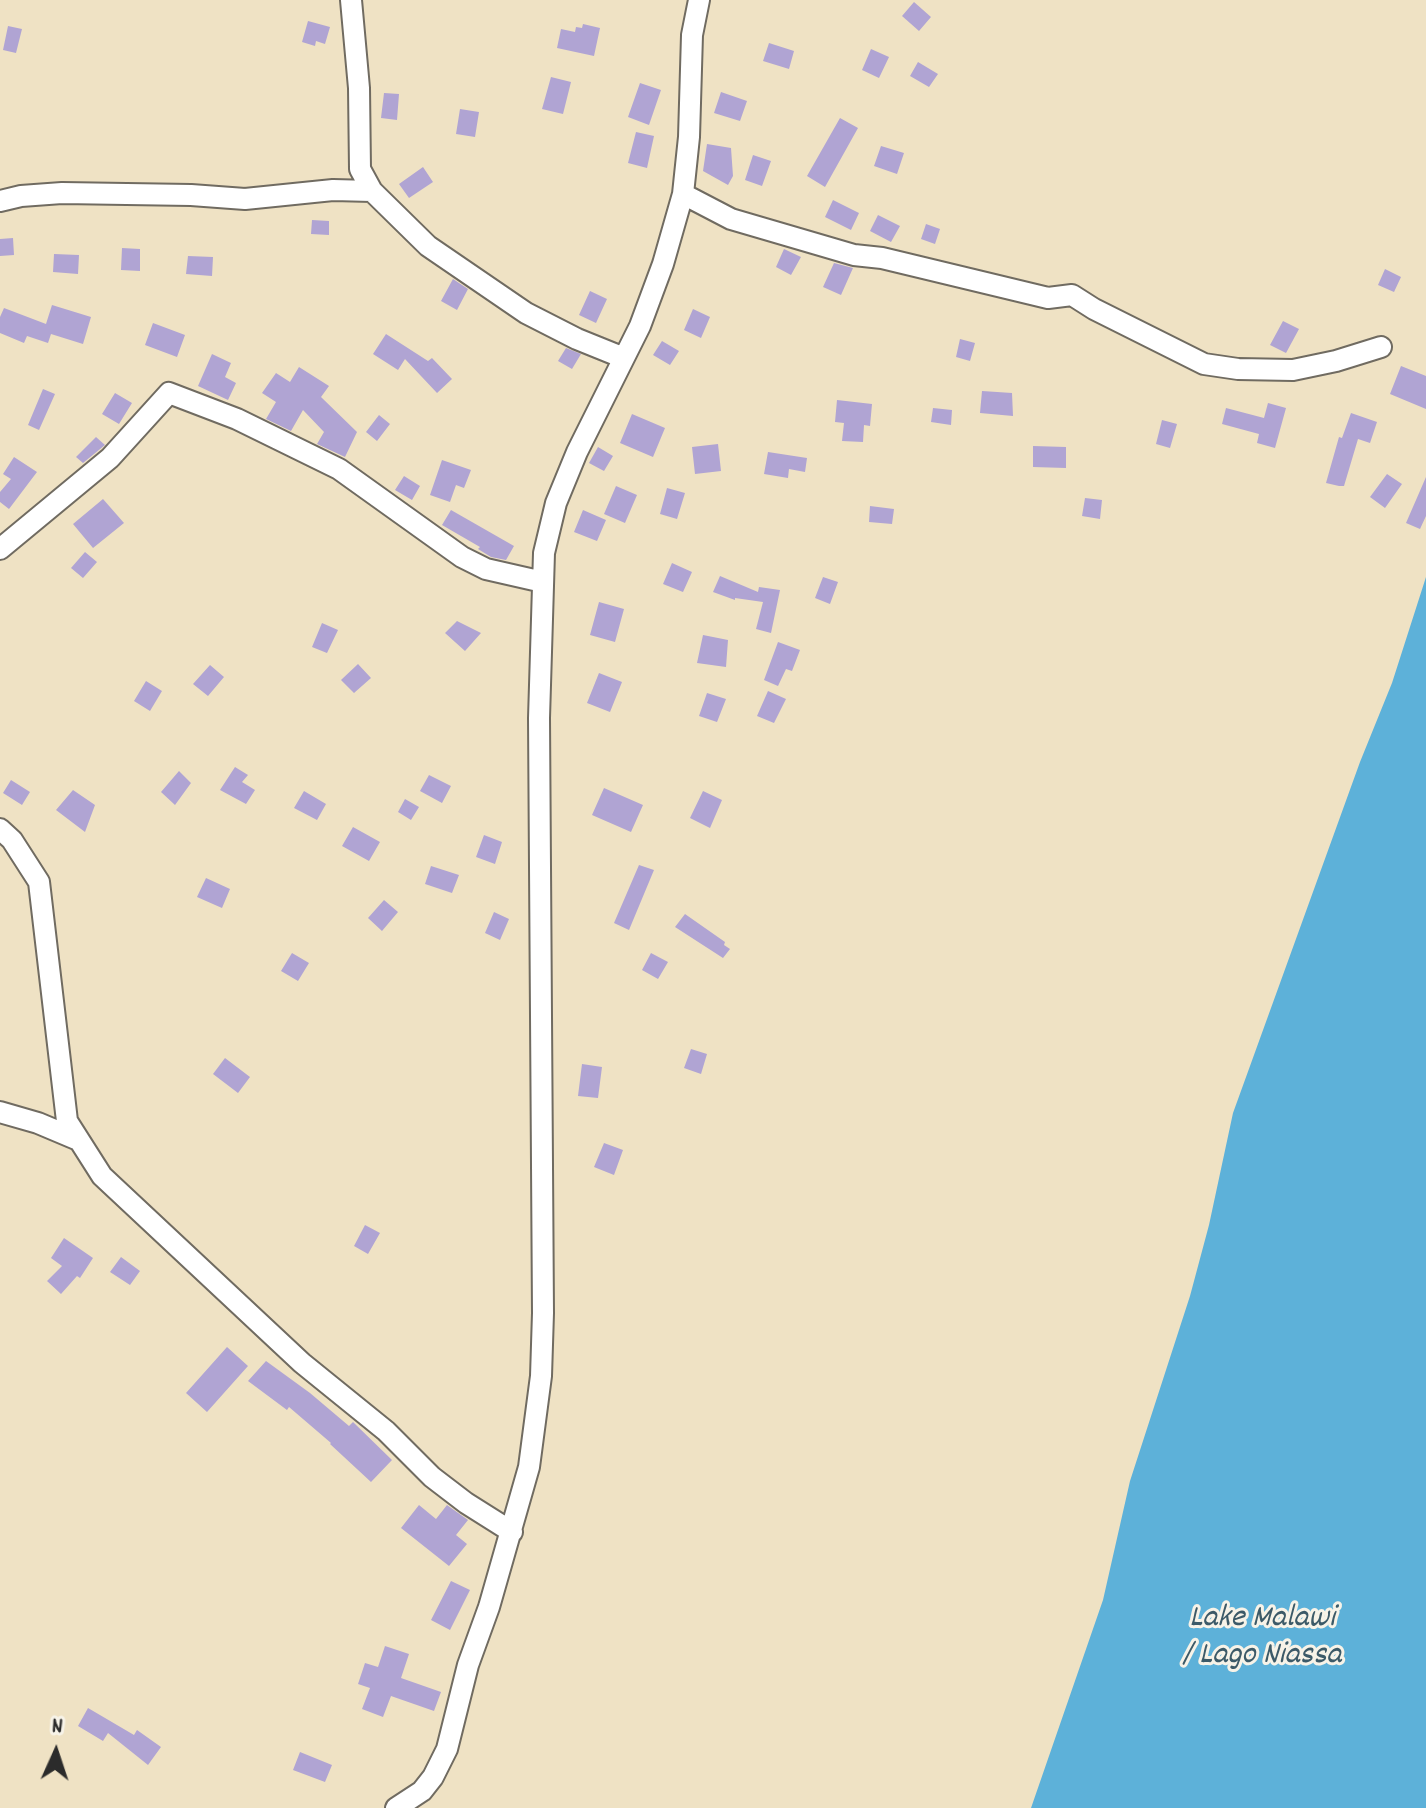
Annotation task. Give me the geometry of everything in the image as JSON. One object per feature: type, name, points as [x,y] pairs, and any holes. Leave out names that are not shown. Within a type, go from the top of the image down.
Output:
[{"type":"street","points":[[351,0],[359,88],[360,169],[372,191],[428,246],[502,296],[577,339],[624,358]]},
{"type":"street","points":[[396,1808],[427,1784],[447,1749],[468,1665],[512,1532],[529,1467],[541,1376],[539,706],[546,538],[556,503],[577,452],[640,326],[663,264],[683,194],[689,137],[691,46],[699,0]]},
{"type":"street","points":[[0,201],[62,193],[245,199],[333,190],[372,191]]},
{"type":"street","points":[[683,194],[731,219],[854,255],[882,258],[1048,298],[1072,295],[1204,364],[1238,369],[1293,370],[1381,347]]},
{"type":"street","points":[[0,549],[110,458],[169,393],[237,419],[339,469],[462,557],[486,569],[543,582]]},
{"type":"street","points":[[0,829],[12,840],[39,882],[67,1121],[102,1176],[302,1363],[386,1431],[432,1477],[512,1532]]},
{"type":"street","points":[[0,1112],[76,1139]]},
{"type":"water","name":"Lake Malawi / Lago Niassa","points":[[1426,577],[1426,1808],[1031,1808],[1103,1600],[1130,1481],[1190,1296],[1209,1225],[1233,1113],[1360,762],[1392,683]]},
{"type":"building","points":[[914,2],[931,17],[919,31],[902,16]]},
{"type":"building","points":[[308,21],[330,27],[325,44],[316,41],[315,46],[302,42]]},
{"type":"building","points":[[583,24],[600,28],[594,56],[557,48],[561,29],[575,32],[576,27],[582,28]]},
{"type":"building","points":[[8,26],[22,29],[16,53],[3,50]]},
{"type":"building","points":[[769,43],[794,51],[789,69],[763,61]]},
{"type":"building","points":[[871,49],[889,57],[879,78],[862,70]]},
{"type":"building","points":[[918,62],[938,74],[929,87],[910,76]]},
{"type":"building","points":[[551,77],[571,82],[563,114],[542,109]]},
{"type":"building","points":[[640,83],[661,90],[649,125],[628,117]]},
{"type":"building","points":[[721,92],[747,101],[740,121],[714,113]]},
{"type":"building","points":[[384,93],[399,94],[397,120],[381,118]]},
{"type":"building","points":[[460,109],[479,112],[475,137],[456,134]]},
{"type":"building","points":[[840,118],[858,128],[825,187],[807,176]]},
{"type":"building","points":[[636,132],[654,136],[647,168],[628,163]]},
{"type":"building","points":[[707,144],[731,148],[733,176],[728,185],[703,171]]},
{"type":"building","points":[[881,146],[904,153],[897,174],[874,166]]},
{"type":"building","points":[[753,155],[771,161],[762,186],[745,180]]},
{"type":"building","points":[[423,167],[433,182],[409,198],[399,184]]},
{"type":"building","points":[[833,200],[859,213],[851,230],[825,217]]},
{"type":"building","points":[[878,215],[900,226],[891,242],[870,231]]},
{"type":"building","points":[[312,220],[329,221],[329,235],[311,234]]},
{"type":"building","points":[[926,224],[940,229],[935,244],[921,239]]},
{"type":"building","points":[[13,238],[14,255],[0,256],[0,239]]},
{"type":"building","points":[[122,248],[140,249],[140,271],[121,270]]},
{"type":"building","points":[[784,249],[801,257],[791,275],[776,267]]},
{"type":"building","points":[[54,254],[79,255],[78,274],[53,272]]},
{"type":"building","points":[[188,256],[213,257],[212,276],[186,274]]},
{"type":"building","points":[[834,263],[853,268],[841,295],[823,287]]},
{"type":"building","points":[[1385,269],[1401,277],[1394,292],[1378,285]]},
{"type":"building","points":[[453,279],[468,289],[457,310],[441,301]]},
{"type":"building","points":[[590,291],[607,299],[596,323],[579,315]]},
{"type":"building","points":[[52,305],[91,317],[83,344],[51,334],[48,343],[27,336],[24,343],[0,333],[0,317],[4,308],[46,324]]},
{"type":"building","points":[[693,309],[710,317],[701,338],[684,330]]},
{"type":"building","points":[[1283,321],[1299,329],[1286,353],[1270,345]]},
{"type":"building","points":[[153,323],[185,335],[177,357],[145,345]]},
{"type":"building","points":[[386,334],[428,361],[432,358],[452,379],[437,393],[405,359],[398,370],[373,354]]},
{"type":"building","points":[[960,339],[975,343],[970,361],[956,357]]},
{"type":"building","points":[[662,341],[679,351],[670,365],[653,355]]},
{"type":"building","points":[[566,348],[581,354],[572,369],[558,361]]},
{"type":"building","points":[[212,354],[231,363],[225,377],[236,383],[228,400],[198,386]]},
{"type":"building","points":[[1401,366],[1426,376],[1426,409],[1390,394]]},
{"type":"building","points":[[299,367],[329,386],[321,397],[357,432],[345,457],[317,444],[324,432],[303,410],[291,431],[266,419],[276,402],[262,393],[276,373],[290,382]]},
{"type":"building","points":[[43,389],[55,394],[39,430],[28,425]]},
{"type":"building","points":[[982,391],[1012,393],[1013,416],[980,413]]},
{"type":"building","points":[[115,393],[132,403],[119,424],[102,414]]},
{"type":"building","points":[[837,400],[872,404],[870,426],[864,425],[863,442],[842,441],[844,423],[835,422]]},
{"type":"building","points":[[1268,403],[1286,408],[1275,448],[1257,443],[1259,434],[1222,424],[1226,408],[1264,418]]},
{"type":"building","points":[[933,408],[952,410],[951,425],[931,422]]},
{"type":"building","points":[[1351,413],[1377,422],[1370,443],[1358,439],[1344,486],[1326,483],[1339,437],[1342,438]]},
{"type":"building","points":[[632,414],[665,428],[653,457],[620,443]]},
{"type":"building","points":[[379,415],[390,424],[377,441],[366,432]]},
{"type":"building","points":[[1162,420],[1177,424],[1170,448],[1156,444]]},
{"type":"building","points":[[96,437],[105,445],[83,463],[76,457]]},
{"type":"building","points":[[718,444],[721,471],[695,474],[692,447]]},
{"type":"building","points":[[1033,446],[1066,447],[1066,468],[1033,467]]},
{"type":"building","points":[[598,447],[613,456],[604,471],[589,463]]},
{"type":"building","points":[[768,452],[807,458],[805,472],[789,469],[788,478],[764,474]]},
{"type":"building","points":[[14,457],[37,472],[9,509],[0,502],[0,492],[11,479],[3,474]]},
{"type":"building","points":[[442,460],[471,470],[464,488],[456,485],[450,502],[430,495]]},
{"type":"building","points":[[1387,474],[1402,484],[1385,508],[1370,497]]},
{"type":"building","points":[[404,476],[420,486],[412,500],[395,490]]},
{"type":"building","points":[[1426,477],[1426,516],[1420,529],[1406,523]]},
{"type":"building","points":[[616,486],[637,495],[625,523],[604,514]]},
{"type":"building","points":[[667,488],[685,493],[677,519],[660,514]]},
{"type":"building","points":[[1085,498],[1102,500],[1100,519],[1082,516]]},
{"type":"building","points":[[103,499],[124,523],[93,548],[73,524]]},
{"type":"building","points":[[870,506],[894,509],[892,524],[869,522]]},
{"type":"building","points":[[451,510],[514,546],[506,560],[491,557],[442,525]]},
{"type":"building","points":[[583,510],[606,520],[597,541],[574,532]]},
{"type":"building","points":[[85,552],[97,562],[83,578],[71,568]]},
{"type":"building","points":[[672,563],[692,572],[683,592],[663,584]]},
{"type":"building","points":[[720,576],[758,592],[759,587],[780,590],[771,633],[756,629],[763,602],[735,600],[713,592]]},
{"type":"building","points":[[823,577],[838,582],[830,604],[815,598]]},
{"type":"building","points":[[599,602],[624,609],[615,642],[590,635]]},
{"type":"building","points":[[457,621],[481,633],[465,651],[445,633]]},
{"type":"building","points":[[322,623],[338,630],[327,653],[312,647]]},
{"type":"building","points":[[703,635],[728,640],[726,667],[697,663]]},
{"type":"building","points":[[778,642],[800,650],[792,671],[786,669],[778,686],[764,680]]},
{"type":"building","points":[[358,664],[371,678],[354,693],[341,680]]},
{"type":"building","points":[[210,665],[224,677],[208,696],[193,684]]},
{"type":"building","points":[[599,673],[622,682],[610,712],[587,703]]},
{"type":"building","points":[[146,681],[162,691],[150,711],[134,701]]},
{"type":"building","points":[[768,691],[786,699],[774,723],[757,716]]},
{"type":"building","points":[[707,693],[726,699],[717,722],[699,716]]},
{"type":"building","points":[[235,767],[248,775],[242,782],[255,790],[246,804],[220,790]]},
{"type":"building","points":[[179,771],[191,783],[175,805],[161,792]]},
{"type":"building","points":[[429,775],[451,786],[442,803],[420,791]]},
{"type":"building","points":[[11,780],[30,792],[22,805],[3,793]]},
{"type":"building","points":[[604,788],[643,805],[631,832],[592,815]]},
{"type":"building","points":[[73,790],[95,805],[85,832],[56,810]]},
{"type":"building","points":[[304,791],[326,804],[317,820],[294,808]]},
{"type":"building","points":[[703,791],[722,800],[710,828],[690,818]]},
{"type":"building","points":[[405,799],[419,807],[411,820],[398,812]]},
{"type":"building","points":[[353,827],[380,842],[369,861],[342,846]]},
{"type":"building","points":[[484,835],[502,842],[495,864],[476,857]]},
{"type":"building","points":[[639,865],[654,870],[629,930],[614,923]]},
{"type":"building","points":[[431,866],[459,875],[452,893],[425,884]]},
{"type":"building","points":[[206,878],[230,889],[222,908],[197,897]]},
{"type":"building","points":[[384,900],[398,912],[382,931],[368,918]]},
{"type":"building","points":[[494,912],[509,919],[500,940],[485,933]]},
{"type":"building","points":[[685,914],[725,942],[724,945],[730,949],[723,958],[675,927]]},
{"type":"building","points":[[292,953],[309,963],[298,981],[281,971]]},
{"type":"building","points":[[651,953],[668,962],[658,979],[642,970]]},
{"type":"building","points":[[691,1049],[707,1054],[701,1074],[684,1068]]},
{"type":"building","points":[[225,1058],[250,1077],[238,1093],[213,1074]]},
{"type":"building","points":[[582,1064],[602,1067],[598,1098],[578,1096]]},
{"type":"building","points":[[604,1143],[623,1150],[614,1175],[594,1167]]},
{"type":"building","points":[[365,1225],[380,1233],[368,1254],[354,1246]]},
{"type":"building","points":[[64,1238],[93,1258],[80,1278],[77,1276],[61,1294],[47,1281],[62,1266],[51,1258]]},
{"type":"building","points":[[121,1257],[140,1271],[130,1285],[110,1272]]},
{"type":"building","points":[[227,1347],[248,1366],[207,1412],[186,1393]]},
{"type":"building","points":[[266,1361],[349,1426],[353,1422],[392,1460],[371,1482],[289,1407],[287,1410],[248,1381]]},
{"type":"building","points":[[419,1505],[436,1519],[447,1505],[468,1520],[456,1535],[467,1544],[449,1566],[401,1528]]},
{"type":"building","points":[[451,1581],[470,1590],[450,1630],[431,1620]]},
{"type":"building","points":[[385,1646],[409,1654],[401,1678],[441,1692],[434,1711],[391,1696],[383,1717],[362,1709],[370,1688],[358,1684],[365,1663],[378,1667]]},
{"type":"building","points":[[88,1708],[134,1735],[137,1730],[161,1747],[148,1765],[108,1733],[103,1741],[78,1726]]},
{"type":"building","points":[[300,1752],[332,1765],[325,1782],[293,1770]]}]
